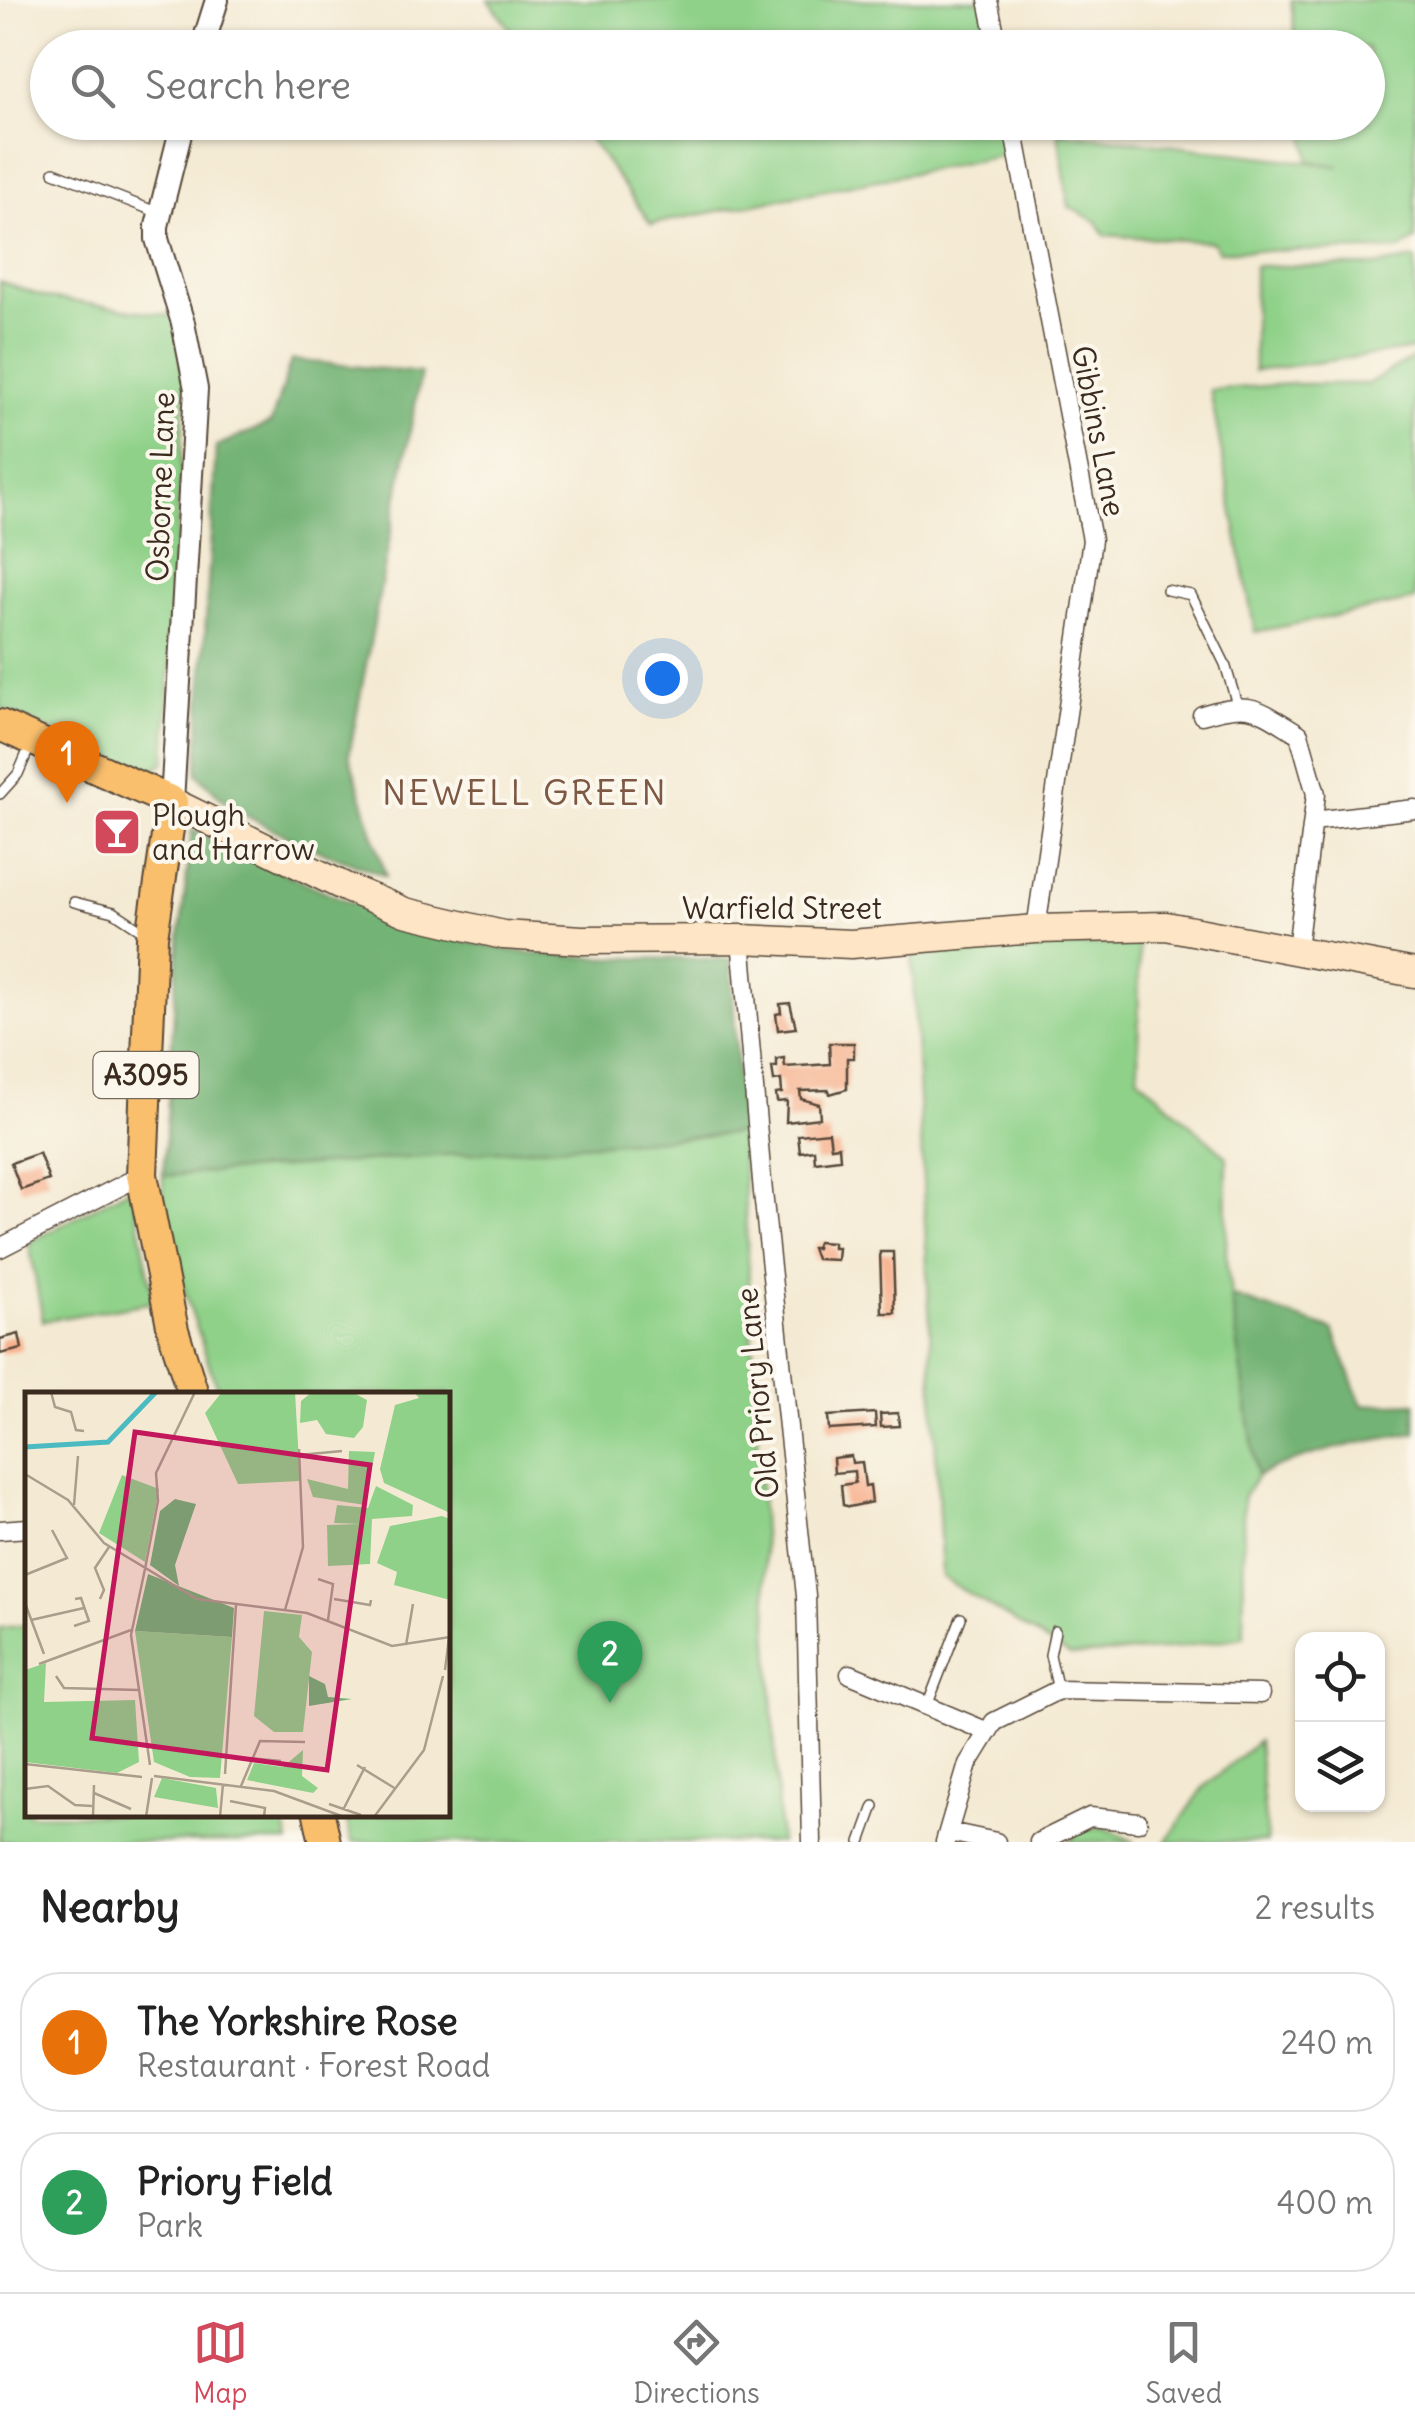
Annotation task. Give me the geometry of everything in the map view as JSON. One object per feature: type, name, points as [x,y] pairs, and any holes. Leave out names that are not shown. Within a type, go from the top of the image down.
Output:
[{"type":"main road","points":[[0,725],[172,802]]},
{"type":"main road","name":"Warfield Street","points":[[172,802],[347,888],[406,912],[503,935],[851,944],[1036,929],[1166,926],[1415,973]]},
{"type":"main road","name":"A3095","points":[[172,802],[152,937],[142,1176],[173,1330],[192,1392]]},
{"type":"main road","points":[[320,1817],[325,1842]]},
{"type":"street","points":[[208,30],[217,0]]},
{"type":"street","points":[[988,0],[994,30]]},
{"type":"street","name":"Osborne Lane","points":[[172,802],[196,389],[183,324],[157,239],[178,140]]},
{"type":"street","name":"Gibbins Lane","points":[[1015,140],[1092,540],[1036,929]]},
{"type":"street","points":[[1202,715],[1237,704],[1267,714],[1298,734],[1316,794],[1297,949]]},
{"type":"street","points":[[1314,822],[1415,809]]},
{"type":"street","name":"Old Priory Lane","points":[[741,939],[763,1192],[806,1596],[812,1842]]},
{"type":"street","points":[[0,1248],[142,1176]]},
{"type":"street","points":[[0,1530],[25,1528]]},
{"type":"street","points":[[850,1674],[988,1732]]},
{"type":"street","points":[[996,1842],[947,1837],[968,1764],[994,1722],[1058,1690],[1260,1694]]},
{"type":"street","points":[[1039,1842],[1090,1816],[1138,1822]]},
{"type":"lane","points":[[54,172],[160,214]]},
{"type":"lane","points":[[1167,590],[1191,596],[1225,664],[1237,704]]},
{"type":"lane","points":[[0,794],[18,774],[34,739]]},
{"type":"lane","points":[[74,902],[114,912],[152,937]]},
{"type":"lane","points":[[927,1706],[961,1618]]},
{"type":"lane","points":[[1054,1631],[1050,1655],[1058,1690]]},
{"type":"lane","points":[[861,1842],[874,1806]]},
{"type":"green space","points":[[489,0],[985,0],[991,30],[511,30]]},
{"type":"green space","points":[[1291,0],[1415,0],[1415,240],[1398,250],[1218,251],[1213,242],[1105,235],[1097,222],[1069,207],[1059,140],[1124,140],[1340,166],[1309,161],[1306,140],[1385,140],[1385,30],[1294,30]]},
{"type":"green space","points":[[590,140],[1012,140],[1015,153],[651,224]]},
{"type":"green space","points":[[1415,259],[1415,349],[1254,371],[1254,266],[1374,266]]},
{"type":"green space","points":[[0,282],[48,298],[189,318],[165,762],[147,773],[0,708]]},
{"type":"green space","points":[[1415,357],[1415,600],[1255,632],[1210,390],[1367,384]]},
{"type":"green space","points":[[291,360],[421,373],[349,755],[386,876],[310,847],[232,809],[197,774],[216,446],[271,423]]},
{"type":"green space","points":[[192,830],[339,898],[454,938],[552,955],[731,959],[741,1133],[163,1176],[178,952]]},
{"type":"green space","points":[[1139,943],[1138,1077],[1227,1157],[1226,1259],[1257,1476],[1243,1498],[1244,1637],[1161,1650],[1070,1656],[942,1577],[912,953]]},
{"type":"green space","points":[[741,1133],[780,1842],[352,1842],[346,1817],[450,1817],[450,1392],[218,1392],[163,1227],[163,1176]]},
{"type":"green space","points":[[132,1187],[154,1302],[43,1321],[29,1243]]},
{"type":"green space","points":[[1231,1296],[1333,1330],[1362,1405],[1415,1403],[1415,1433],[1314,1454],[1257,1476]]},
{"type":"green space","points":[[25,1625],[25,1817],[283,1817],[289,1842],[0,1842],[0,1628]]},
{"type":"green space","points":[[1258,1741],[1267,1842],[1166,1842],[1204,1787]]},
{"type":"green space","points":[[1103,1827],[1134,1842],[1068,1842],[1082,1830]]},
{"type":"building","points":[[790,1003],[796,1028],[778,1030],[776,1014],[781,1013],[780,1004]]},
{"type":"building","points":[[829,1043],[854,1043],[854,1058],[847,1058],[847,1089],[830,1094],[829,1090],[800,1091],[801,1099],[819,1104],[820,1118],[786,1122],[787,1101],[777,1102],[776,1094],[782,1093],[781,1080],[774,1081],[772,1067],[777,1067],[777,1059],[784,1058],[785,1067],[830,1064]]},
{"type":"building","points":[[829,1132],[831,1147],[839,1146],[840,1159],[815,1162],[814,1150],[800,1152],[798,1135]]},
{"type":"building","points":[[39,1153],[49,1180],[21,1190],[11,1163]]},
{"type":"building","points":[[817,1242],[833,1243],[833,1248],[838,1248],[837,1260],[816,1259],[812,1248],[816,1248]]},
{"type":"building","points":[[880,1252],[893,1252],[895,1313],[882,1313]]},
{"type":"building","points":[[19,1334],[22,1349],[0,1354],[0,1339]]},
{"type":"building","points":[[875,1413],[876,1427],[829,1430],[828,1416]]},
{"type":"building","points":[[898,1413],[899,1426],[881,1427],[880,1414]]},
{"type":"building","points":[[851,1456],[852,1463],[862,1462],[872,1502],[849,1507],[843,1505],[841,1485],[855,1483],[854,1471],[834,1473],[833,1458]]},
{"type":"place","name":"The Yorkshire Rose","points":[[67,803]]},
{"type":"place","name":"Plough and Harrow","points":[[117,832]]},
{"type":"place","name":"Priory Field","points":[[610,1703]]},
{"type":"district","name":"NEWELL GREEN","points":[[525,792]]}]
